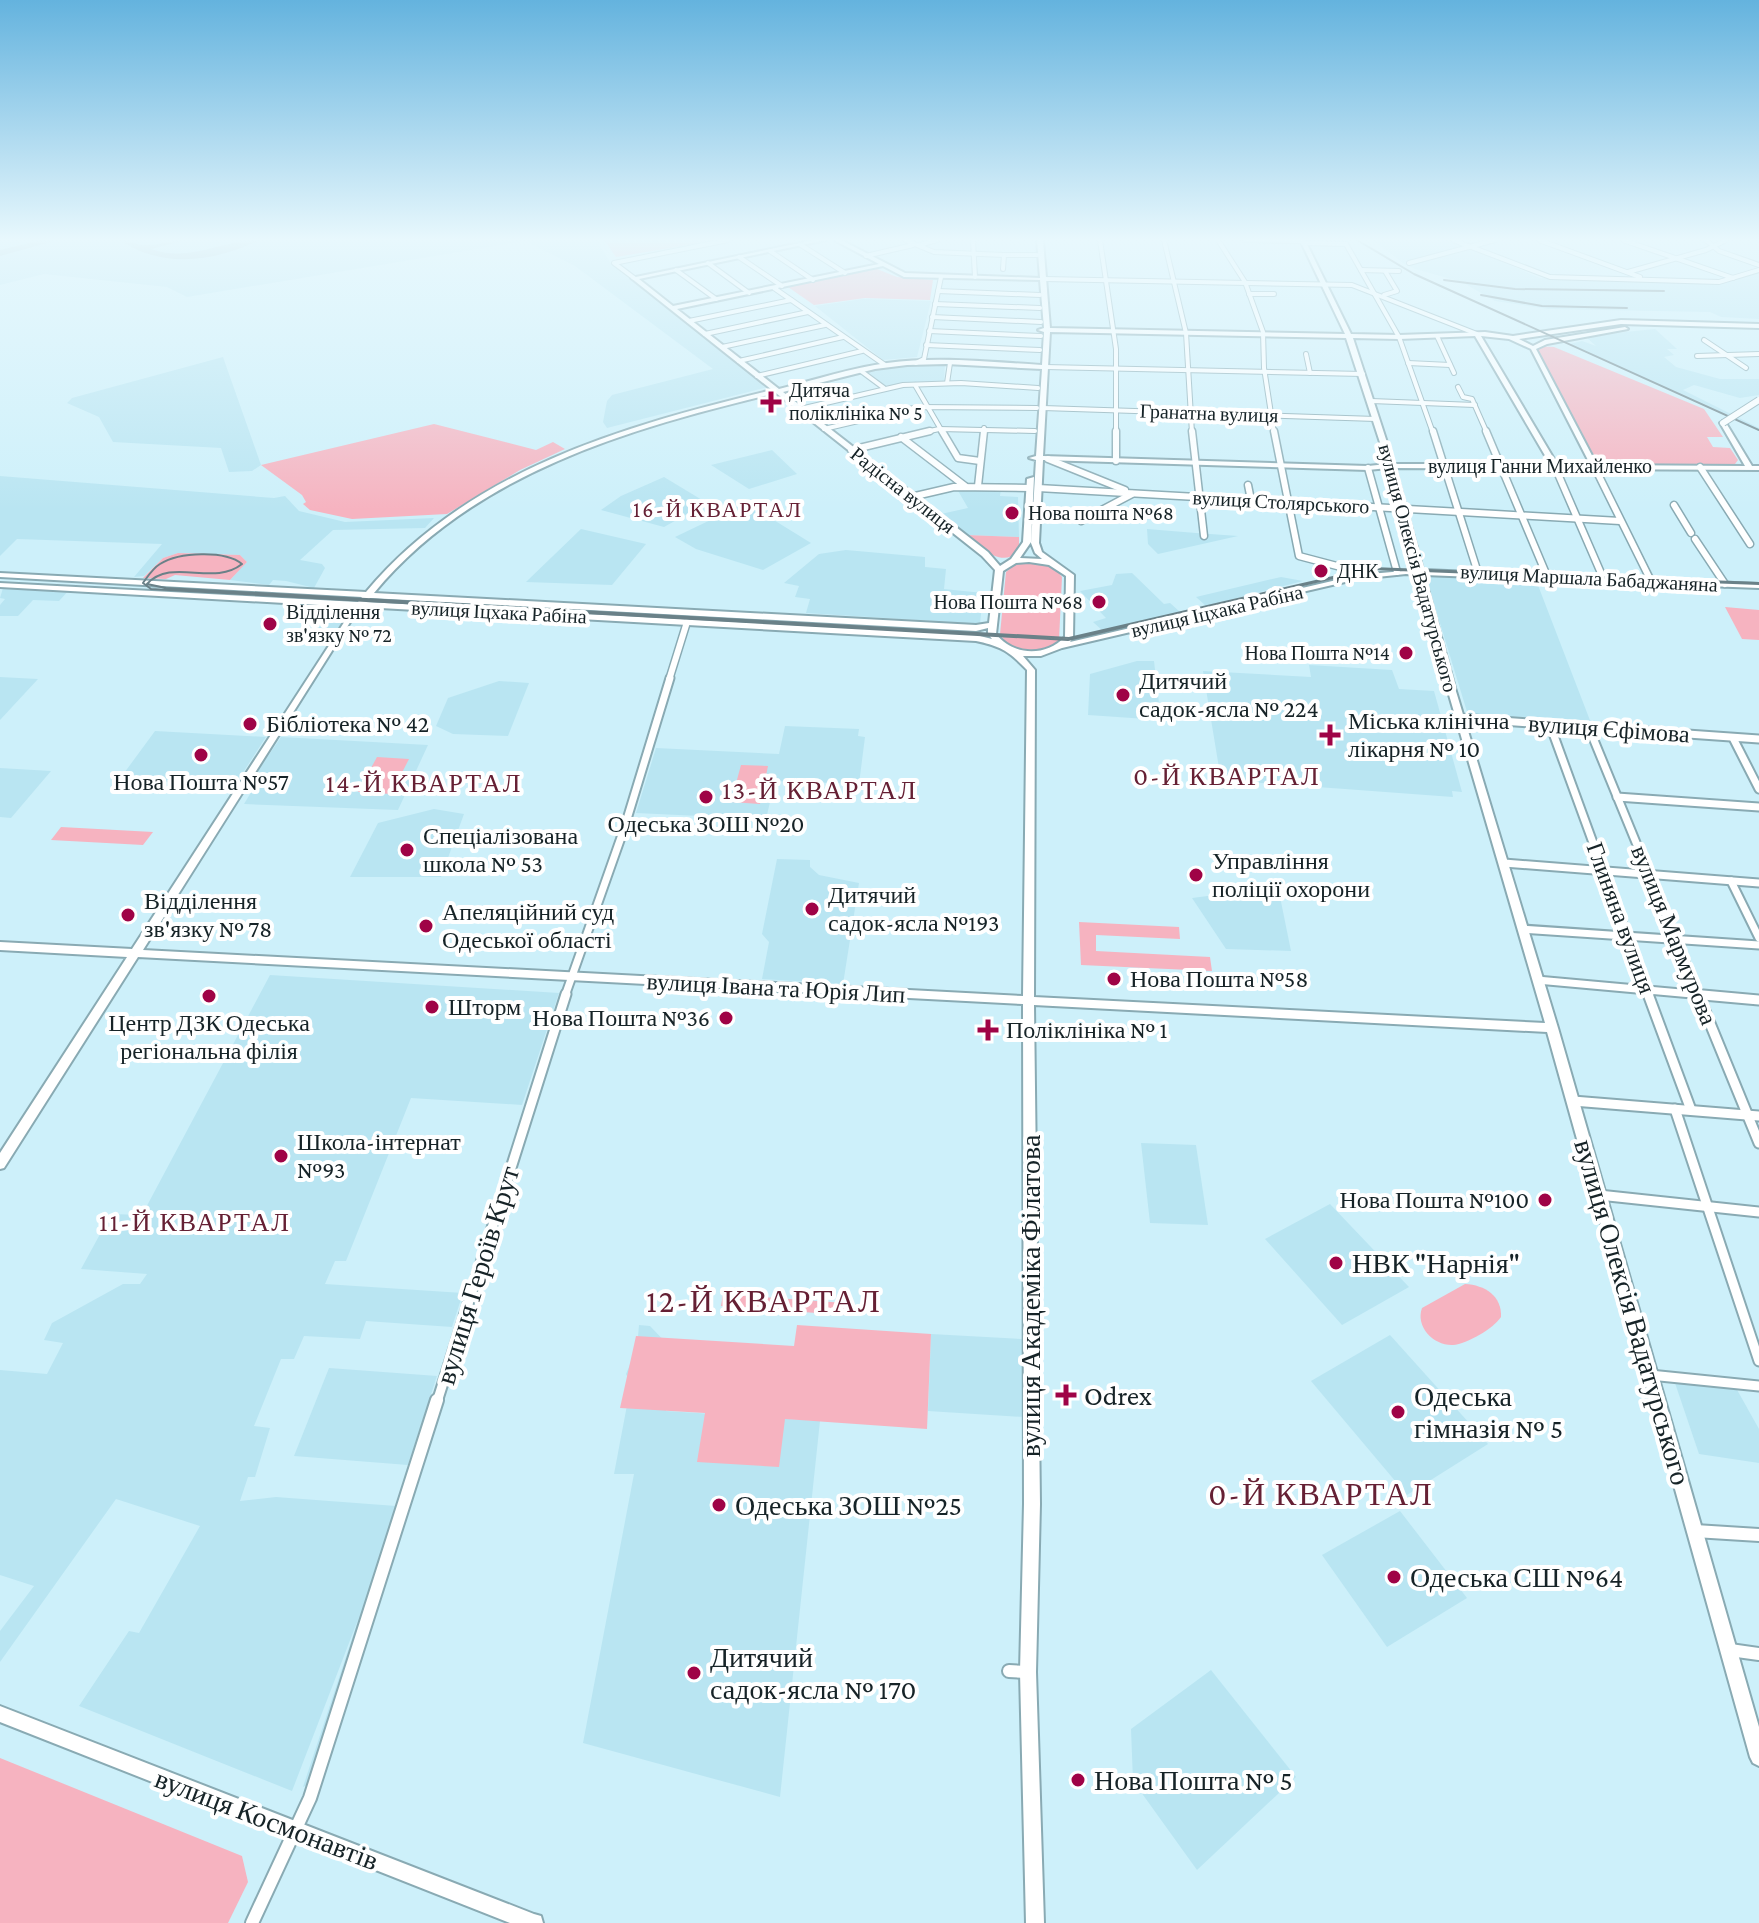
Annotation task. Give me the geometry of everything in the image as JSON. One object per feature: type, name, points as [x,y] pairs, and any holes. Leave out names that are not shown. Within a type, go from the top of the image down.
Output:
[{"type":"street","name":"Радісна вулиця","points":[[700,330],[985,554],[999,570]]},
{"type":"street","points":[[705,334],[725,330]]},
{"type":"street","points":[[722,347],[803,330]]},
{"type":"street","points":[[832,330],[885,365]]},
{"type":"street","points":[[1040,459],[1035,431],[1040,408],[1038,388],[1043,330]]},
{"type":"street","points":[[1043,330],[1040,459],[1025,549],[1014,561],[999,570],[992,634],[997,643],[1014,651],[1035,654],[1059,648]]},
{"type":"street","points":[[916,363],[924,359],[929,331],[1043,330],[1399,337],[1477,334],[1533,342],[1625,330]]},
{"type":"street","points":[[1185,330],[1190,412],[1204,536]]},
{"type":"street","points":[[1261,330],[1262,334]]},
{"type":"street","name":"вулиця Олексія Вадатурського","points":[[1346,330],[1391,466],[1496,848],[1492,850],[1494,858],[1497,866],[1503,866],[1552,1028],[1759,1757]]},
{"type":"street","points":[[1395,330],[1442,466],[1461,511],[1478,573]]},
{"type":"street","points":[[1466,330],[1477,334],[1555,467],[1574,519],[1592,547],[1593,558],[1604,580]]},
{"type":"street","points":[[1513,338],[1533,342],[1571,330]]},
{"type":"street","points":[[1113,332],[1116,461]]},
{"type":"street","points":[[1262,334],[1258,339],[1301,559],[1352,564],[1371,575]]},
{"type":"street","points":[[1437,336],[1454,373]]},
{"type":"street","points":[[739,361],[843,337]]},
{"type":"street","points":[[1704,340],[1746,368]]},
{"type":"street","points":[[1533,342],[1651,581]]},
{"type":"street","points":[[926,345],[1040,350]]},
{"type":"street","points":[[757,376],[862,351]]},
{"type":"street","points":[[1306,354],[1310,373]]},
{"type":"street","points":[[1697,356],[1759,354]]},
{"type":"street","points":[[947,383],[950,363]]},
{"type":"street","points":[[0,1164],[366,594],[446,523],[538,468],[636,427],[885,365],[950,363],[1363,374]]},
{"type":"street","points":[[1408,363],[1450,365]]},
{"type":"street","points":[[861,371],[884,388]]},
{"type":"street","points":[[800,409],[884,388],[915,385],[947,383],[1038,388]]},
{"type":"street","points":[[915,385],[959,459]]},
{"type":"street","points":[[1458,387],[1463,397],[1472,399],[1475,405],[1524,515],[1547,576]]},
{"type":"street","points":[[1753,465],[1723,423],[1759,400]]},
{"type":"street","points":[[1371,401],[1475,405]]},
{"type":"street","name":"Гранатна вулиця","points":[[824,429],[928,406],[1376,419]]},
{"type":"street","points":[[978,486],[984,428]]},
{"type":"street","points":[[851,450],[939,429],[1035,431]]},
{"type":"street","points":[[901,437],[965,486]]},
{"type":"street","points":[[939,465],[959,459],[980,461]]},
{"type":"street","points":[[1040,459],[1133,494]]},
{"type":"street","name":"вулиця Ганни Михайленко","points":[[1040,459],[1368,468],[1753,465]]},
{"type":"street","points":[[1700,467],[1750,544]]},
{"type":"street","points":[[1368,468],[1397,572]]},
{"type":"street","points":[[1248,485],[1251,500]]},
{"type":"street","name":"вулиця Столярського","points":[[911,497],[978,486],[1620,521]]},
{"type":"street","points":[[1014,651],[1031,670],[1043,656],[1059,648],[1069,638],[1070,580],[1066,569],[1051,563],[1039,553],[1035,543],[1034,488]]},
{"type":"street","points":[[1081,521],[1133,494]]},
{"type":"street","points":[[1674,505],[1725,584]]},
{"type":"street","name":"Радісна вулиця","points":[[985,554],[1014,561]]},
{"type":"street","points":[[1014,561],[1051,563]]},
{"type":"street","name":"вулиця Іцхака Рабіна","points":[[1059,648],[1371,575],[1419,571]]},
{"type":"street","name":"вулиця Маршала Бабаджаняна","points":[[1419,571],[1759,586]]},
{"type":"street","name":"вулиця Іцхака Рабіна","points":[[0,575],[976,628],[992,625]]},
{"type":"street","name":"вулиця Іцхака Рабіна","points":[[0,585],[976,638],[997,643]]},
{"type":"street","name":"вулиця Героїв Крут","points":[[252,1923],[297,1829],[370,1616],[571,978],[624,829],[687,622]]},
{"type":"street","name":"вулиця Академіка Філатова","points":[[1031,670],[1028,1003],[1032,1489],[1028,1672],[1035,1923]]},
{"type":"street","name":"вулиця Єфімова","points":[[1459,718],[1759,739]]},
{"type":"street","name":"Глиняна вулиця","points":[[1550,725],[1691,1110]]},
{"type":"street","name":"вулиця Мармурова","points":[[1589,728],[1759,1143]]},
{"type":"street","points":[[1733,738],[1759,789]]},
{"type":"street","points":[[1617,797],[1759,807]]},
{"type":"street","points":[[1503,866],[1759,883]]},
{"type":"street","points":[[1731,881],[1759,938]]},
{"type":"street","points":[[1522,929],[1759,945]]},
{"type":"street","name":"вулиця Івана та Юрія Лип","points":[[0,946],[1028,1003],[1552,1028]]},
{"type":"street","points":[[1537,980],[1759,1000]]},
{"type":"street","points":[[1573,1101],[1759,1116]]},
{"type":"street","points":[[1675,1109],[1759,1361]]},
{"type":"street","points":[[1599,1195],[1759,1212]]},
{"type":"street","points":[[1650,1375],[1759,1386]]},
{"type":"street","points":[[1695,1531],[1759,1535]]},
{"type":"street","points":[[1730,1650],[1759,1654]]},
{"type":"street","points":[[1009,1671],[1028,1672]]},
{"type":"street","name":"вулиця Космонавтів","points":[[0,1714],[177,1786],[297,1829],[534,1923]]},
{"type":"shaded area","points":[[660,330],[695,330],[768,387],[607,428],[603,422],[607,401],[612,395],[713,369]]},
{"type":"shaded area","points":[[845,330],[924,330],[917,357],[883,360]]},
{"type":"shaded area","points":[[1656,330],[1677,349],[1667,349],[1674,355],[1664,357],[1676,367],[1720,379],[1759,379],[1759,395],[1740,398],[1694,385],[1683,390],[1759,428],[1759,431],[1570,344],[1582,341],[1596,346],[1585,336]]},
{"type":"shaded area","points":[[1536,346],[1554,347],[1704,409],[1723,437],[1707,437],[1713,447],[1730,448],[1738,460],[1735,464],[1598,464]]},
{"type":"shaded area","points":[[223,357],[261,465],[252,471],[229,472],[221,448],[113,442],[99,417],[67,403],[72,398]]},
{"type":"shaded area","points":[[945,364],[944,381],[885,386],[867,372],[886,367]]},
{"type":"shaded area","points":[[434,424],[536,450],[553,442],[565,449],[520,470],[447,514],[352,519],[310,510],[303,504],[306,502],[302,495],[261,465]]},
{"type":"shaded area","points":[[772,450],[797,474],[749,489],[711,465]]},
{"type":"shaded area","points":[[0,476],[274,498],[285,496],[299,511],[345,522],[434,518],[425,528],[333,530],[300,560],[322,564],[325,568],[314,588],[286,581],[273,580],[269,585],[230,580],[247,562],[240,555],[178,553],[163,558],[144,576],[134,577],[162,544],[17,539],[0,556]]},
{"type":"shaded area","points":[[664,477],[707,503],[664,527],[601,510],[621,496]]},
{"type":"shaded area","points":[[1001,488],[1000,496],[1018,497],[1019,537],[966,535],[941,514],[968,508],[957,489]]},
{"type":"shaded area","points":[[746,503],[811,543],[763,570],[696,549],[675,537]]},
{"type":"shaded area","points":[[581,529],[646,544],[612,585],[526,582]]},
{"type":"shaded area","points":[[1147,529],[1238,536],[1158,554],[1148,544]]},
{"type":"shaded area","points":[[966,535],[1019,537],[1019,551],[1005,558],[998,557]]},
{"type":"shaded area","points":[[846,550],[925,557],[925,567],[946,569],[944,589],[983,593],[980,624],[806,613],[810,599],[795,597],[799,586],[784,583],[819,554]]},
{"type":"shaded area","points":[[178,553],[240,555],[247,562],[230,580],[175,575],[166,579],[143,578],[163,558]]},
{"type":"shaded area","points":[[1030,562],[1054,567],[1062,577],[1059,640],[1036,650],[1019,649],[1000,634],[1006,572],[1015,565]]},
{"type":"shaded area","points":[[1132,573],[1164,604],[1170,603],[1180,612],[1102,630],[1093,622],[1106,618],[1080,591],[1112,585],[1116,574]]},
{"type":"shaded area","points":[[1425,574],[1536,580],[1591,723],[1468,715]]},
{"type":"shaded area","points":[[1281,577],[1303,581],[1206,606],[1196,597]]},
{"type":"shaded area","points":[[3,588],[69,590],[59,601],[33,600],[18,616],[0,616],[0,605],[5,599],[0,598]]},
{"type":"shaded area","points":[[310,604],[341,607],[348,614],[337,630],[318,629],[324,620],[302,618]]},
{"type":"shaded area","points":[[1725,607],[1759,610],[1759,640],[1742,639]]},
{"type":"shaded area","name":"Дитячий садок-ясла № 224","points":[[1137,661],[1154,661],[1161,720],[1088,715],[1090,674]]},
{"type":"shaded area","name":"Міська клінічна лікарня № 10","points":[[1309,665],[1392,670],[1399,689],[1434,691],[1462,792],[1452,791],[1453,797],[1221,780],[1203,671],[1311,677]]},
{"type":"shaded area","points":[[0,677],[38,679],[0,720]]},
{"type":"shaded area","points":[[499,681],[529,683],[508,736],[453,734],[436,726],[448,698]]},
{"type":"shaded area","name":"Одеська ЗОШ №20","points":[[785,726],[859,729],[858,736],[865,737],[859,784],[775,781],[766,819],[636,813],[656,748],[779,754]]},
{"type":"shaded area","points":[[155,731],[266,737],[235,785],[119,780]]},
{"type":"shaded area","points":[[281,737],[428,745],[398,810],[244,804],[250,794],[242,794]]},
{"type":"shaded area","points":[[377,757],[409,759],[391,794],[358,792]]},
{"type":"shaded area","points":[[741,765],[768,766],[760,804],[731,802]]},
{"type":"shaded area","points":[[0,768],[51,771],[11,818],[0,817]]},
{"type":"shaded area","name":"Спеціалізована школа № 53","points":[[434,809],[464,814],[441,877],[350,877],[378,823]]},
{"type":"shaded area","points":[[61,827],[153,832],[143,845],[51,840]]},
{"type":"shaded area","name":"Дитячий садок-ясла №193","points":[[777,859],[810,860],[810,867],[819,875],[859,883],[843,984],[762,979],[769,942],[762,934]]},
{"type":"shaded area","points":[[1278,887],[1291,951],[1226,949],[1192,898]]},
{"type":"shaded area","points":[[1079,922],[1179,927],[1180,939],[1096,935],[1096,951],[1210,957],[1212,971],[1081,965]]},
{"type":"shaded area","points":[[270,975],[559,993],[522,1105],[411,1098],[346,1261],[335,1261],[325,1284],[463,1293],[452,1327],[366,1321],[360,1339],[304,1336],[294,1359],[281,1359],[254,1426],[270,1428],[255,1477],[248,1477],[240,1501],[276,1497],[396,1506],[390,1525],[392,1533],[309,1784],[303,1787],[359,1617],[292,1791],[79,1706],[129,1631],[139,1633],[200,1526],[116,1499],[0,1662],[0,1631],[34,1586],[0,1575],[0,1370],[47,1374],[63,1343],[44,1340],[52,1323],[123,1284],[140,1284],[147,1274],[81,1269],[111,1214],[142,1215]]},
{"type":"shaded area","points":[[1141,1143],[1196,1145],[1208,1225],[1150,1223]]},
{"type":"shaded area","name":"НВК \"Нарнія\"","points":[[1330,1204],[1409,1287],[1342,1325],[1265,1239]]},
{"type":"shaded area","points":[[1465,1284],[1491,1293],[1499,1303],[1501,1317],[1465,1342],[1453,1345],[1433,1339],[1421,1322],[1422,1308]]},
{"type":"shaded area","points":[[723,1294],[845,1303],[844,1315],[721,1306]]},
{"type":"shaded area","points":[[639,1325],[650,1326],[672,1349],[666,1411],[820,1421],[780,1797],[583,1743],[634,1474],[614,1474],[631,1384],[626,1374],[637,1348]]},
{"type":"shaded area","points":[[797,1325],[931,1334],[927,1429],[785,1419],[779,1467],[697,1462],[705,1413],[620,1408],[636,1336],[794,1346]]},
{"type":"shaded area","points":[[931,1334],[1022,1339],[1023,1417],[928,1411]]},
{"type":"shaded area","name":"Одеська гімназія № 5","points":[[1390,1335],[1488,1444],[1407,1495],[1311,1381]]},
{"type":"shaded area","points":[[329,1368],[437,1376],[408,1465],[294,1456]]},
{"type":"shaded area","points":[[1675,1383],[1736,1388],[1759,1429],[1759,1463],[1699,1454]]},
{"type":"shaded area","name":"Одеська СШ №64","points":[[1400,1511],[1467,1598],[1387,1647],[1322,1555]]},
{"type":"shaded area","points":[[1211,1670],[1296,1777],[1197,1870],[1133,1781],[1131,1729]]},
{"type":"shaded area","points":[[0,1758],[242,1856],[248,1882],[228,1923],[0,1923]]},
{"type":"tram line","points":[[1759,583],[1372,568],[1069,638],[166,588],[147,584],[157,576],[168,573],[218,573],[242,564],[225,556],[202,554],[168,560],[155,568],[143,583],[151,589],[1068,640],[1372,569],[1759,584]]},
{"type":"railway","points":[[1537,330],[1759,430]]},
{"type":"place","name":"Дитяча поліклініка № 5","points":[[771,402]]},
{"type":"place","name":"Нова пошта №68","points":[[1012,513]]},
{"type":"place","name":"ДНК","points":[[1321,571]]},
{"type":"place","name":"Нова Пошта №68","points":[[1099,602]]},
{"type":"place","name":"Відділення зв'язку № 72","points":[[270,624]]},
{"type":"place","name":"Нова Пошта №14","points":[[1406,653]]},
{"type":"place","name":"Дитячий садок-ясла № 224","points":[[1123,695]]},
{"type":"place","name":"Бібліотека № 42","points":[[250,724]]},
{"type":"place","name":"Міська клінічна лікарня № 10","points":[[1330,735]]},
{"type":"place","name":"Нова Пошта №57","points":[[201,755]]},
{"type":"place","name":"Одеська ЗОШ №20","points":[[706,797]]},
{"type":"place","name":"Спеціалізована школа № 53","points":[[407,850]]},
{"type":"place","name":"Управління поліції охорони","points":[[1196,875]]},
{"type":"place","name":"Дитячий садок-ясла №193","points":[[812,909]]},
{"type":"place","name":"Відділення зв'язку № 78","points":[[128,915]]},
{"type":"place","name":"Апеляційний суд Одеської області","points":[[426,926]]},
{"type":"place","name":"Нова Пошта №58","points":[[1114,979]]},
{"type":"place","name":"Центр ДЗК Одеська регіональна філія","points":[[209,996]]},
{"type":"place","name":"Шторм","points":[[432,1007]]},
{"type":"place","name":"Нова Пошта №36","points":[[726,1018]]},
{"type":"place","name":"Поліклініка № 1","points":[[988,1030]]},
{"type":"place","name":"Школа-інтернат №93","points":[[281,1156]]},
{"type":"place","name":"Нова Пошта №100","points":[[1545,1200]]},
{"type":"place","name":"НВК \"Нарнія\"","points":[[1336,1263]]},
{"type":"place","name":"Odrex","points":[[1066,1395]]},
{"type":"place","name":"Одеська гімназія № 5","points":[[1398,1412]]},
{"type":"place","name":"Одеська ЗОШ №25","points":[[719,1505]]},
{"type":"place","name":"Одеська СШ №64","points":[[1394,1577]]},
{"type":"place","name":"Дитячий садок-ясла № 170","points":[[694,1673]]},
{"type":"place","name":"Нова Пошта № 5","points":[[1078,1780]]},
{"type":"district","name":"16-Й КВАРТАЛ","points":[[718,509]]},
{"type":"district","name":"0-Й КВАРТАЛ","points":[[1227,776]]},
{"type":"district","name":"14-Й КВАРТАЛ","points":[[424,783]]},
{"type":"district","name":"13-Й КВАРТАЛ","points":[[820,790]]},
{"type":"district","name":"11-Й КВАРТАЛ","points":[[195,1222]]},
{"type":"district","name":"12-Й КВАРТАЛ","points":[[764,1301]]},
{"type":"district","name":"0-Й КВАРТАЛ","points":[[1321,1494]]}]
